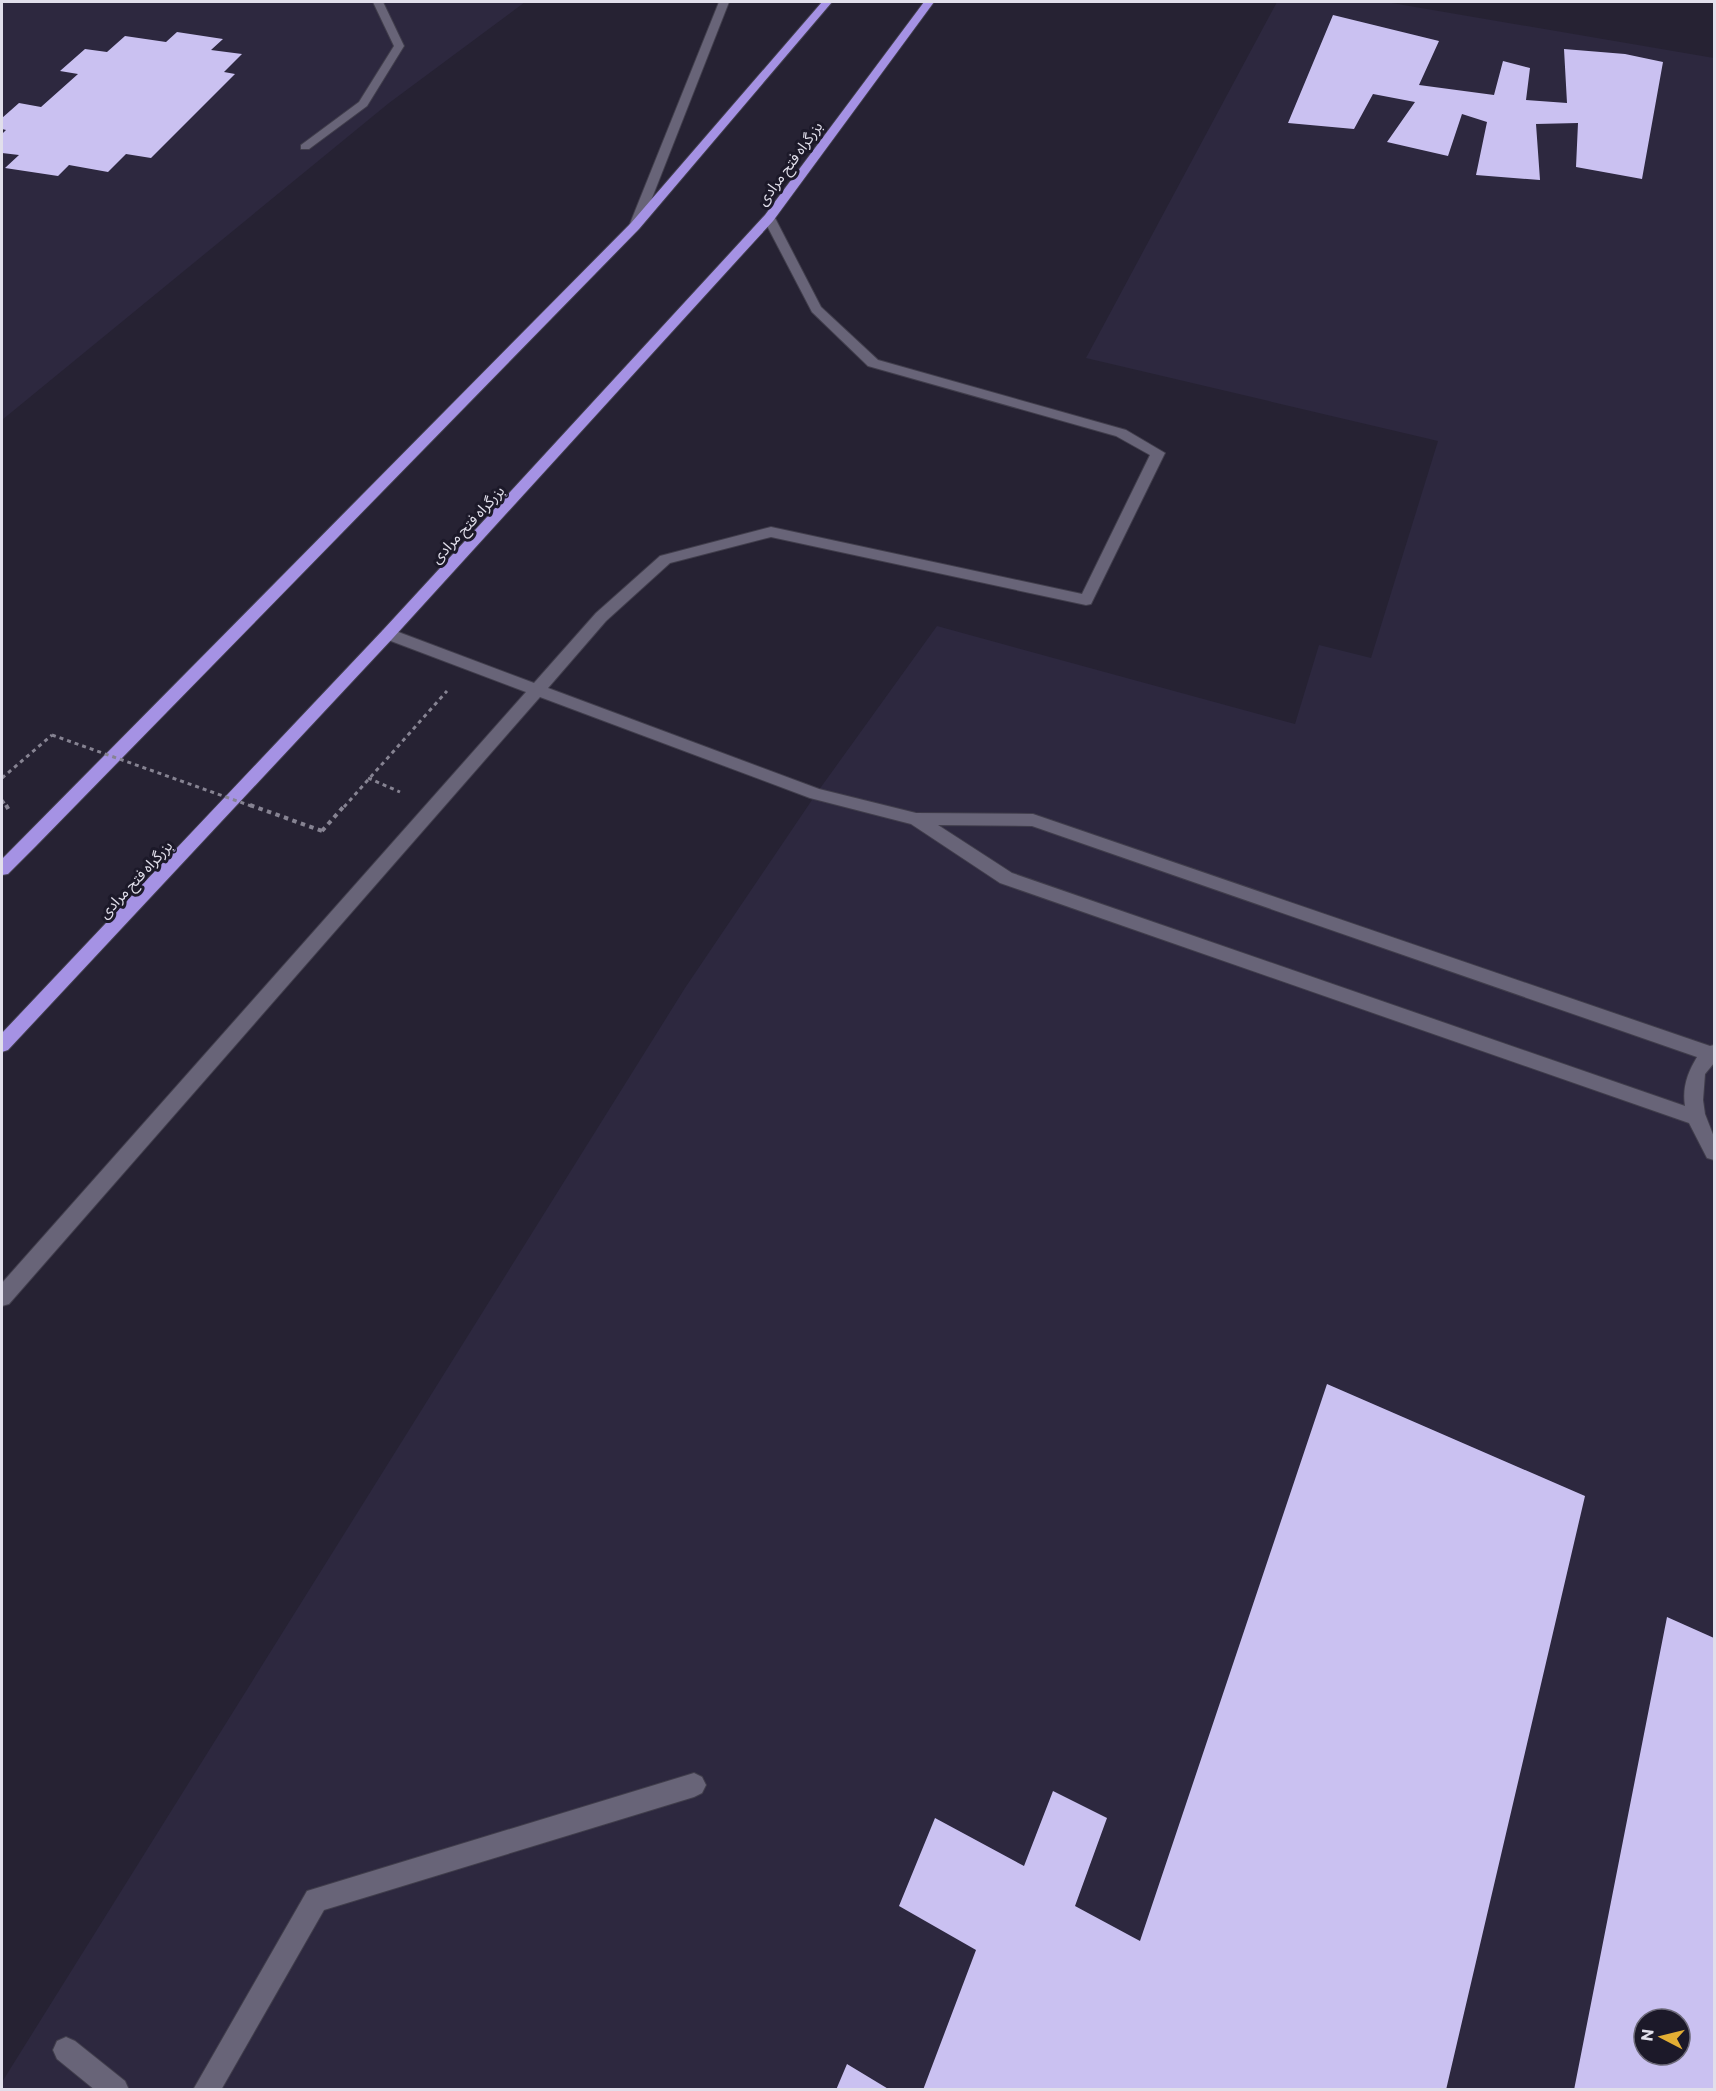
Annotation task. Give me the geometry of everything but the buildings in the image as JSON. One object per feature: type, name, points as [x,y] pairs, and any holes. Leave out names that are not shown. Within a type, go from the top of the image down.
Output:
[{"type":"highway","points":[[2,869],[635,226],[827,2]]},
{"type":"highway","name":"بزرگراه فتح مرادی","points":[[2,1045],[388,634],[769,218],[929,2]]},
{"type":"lane","points":[[305,147],[363,104],[399,46],[378,2]]},
{"type":"lane","points":[[635,226],[724,2]]},
{"type":"lane","points":[[2,1297],[601,617],[665,559],[771,532],[1086,600],[1158,453],[1121,434],[873,363],[816,309],[769,218]]},
{"type":"lane","points":[[388,634],[816,794],[915,819],[1033,820],[1713,1053],[1698,1071],[1692,1093],[1695,1117],[1714,1152]]},
{"type":"lane","points":[[915,819],[1006,878],[1695,1117]]},
{"type":"lane","points":[[206,2090],[316,1900],[694,1785]]},
{"type":"lane","points":[[66,2050],[116,2090]]},
{"type":"path","points":[[2,778],[52,735],[322,831],[471,665]]},
{"type":"shaded area","points":[[2,2],[525,2],[389,103],[2,420]]},
{"type":"shaded area","points":[[1277,2],[1386,2],[1714,58],[1714,2089],[2,2090],[2,2082],[685,988],[816,794],[937,626],[1295,724],[1319,645],[1371,658],[1438,441],[1086,358]]}]
